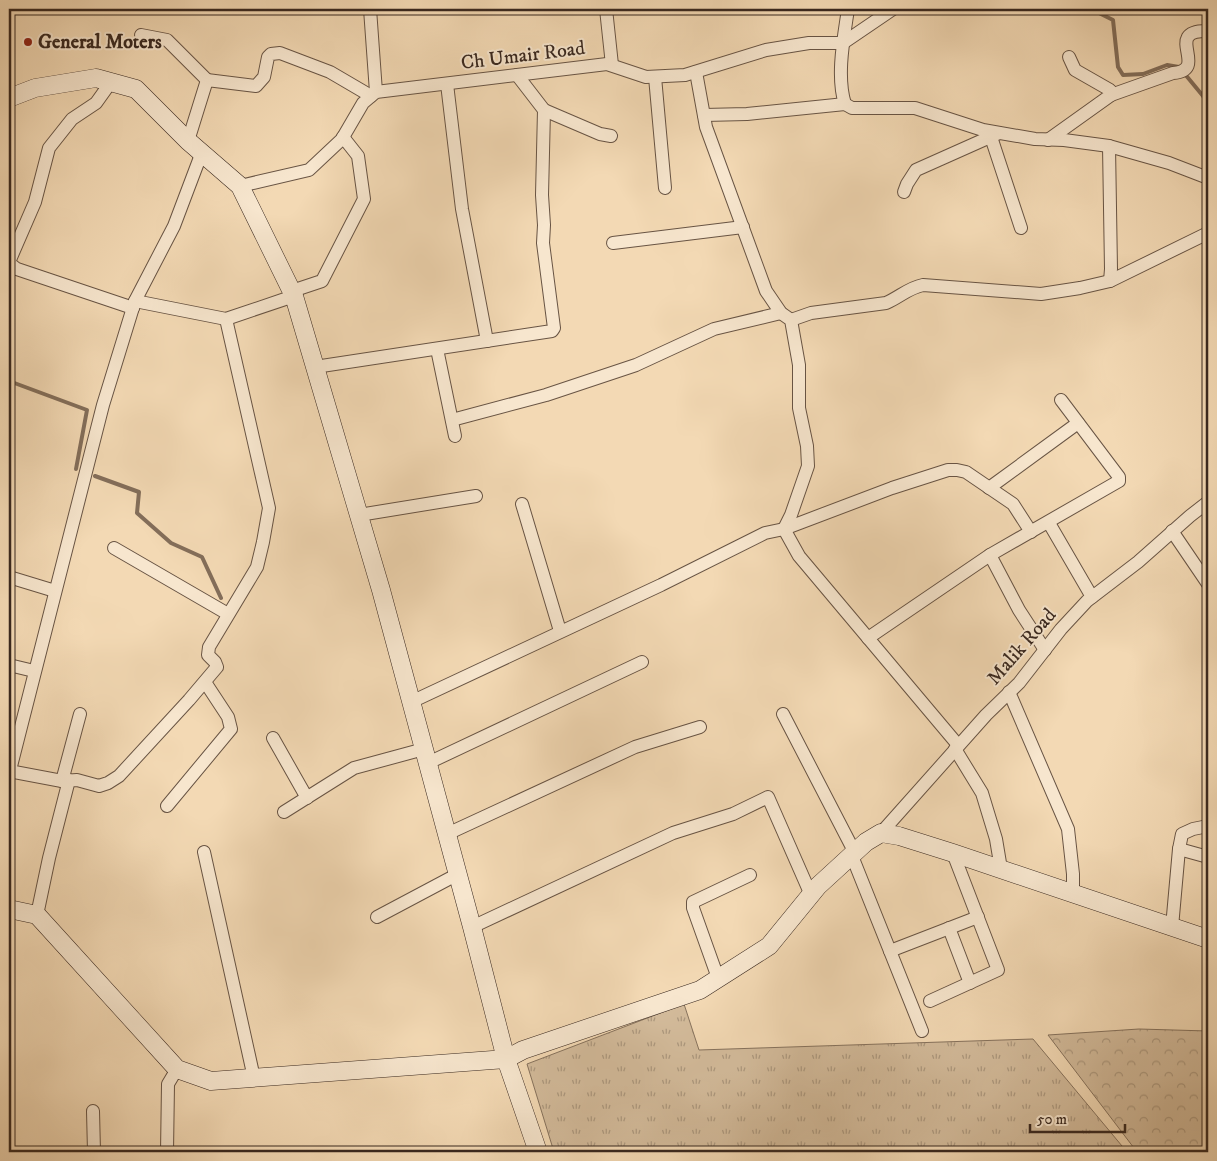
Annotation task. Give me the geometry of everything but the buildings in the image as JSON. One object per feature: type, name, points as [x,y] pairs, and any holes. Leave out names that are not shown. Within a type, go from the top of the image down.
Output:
[{"type":"street","points":[[370,9],[373,94]]},
{"type":"street","points":[[606,9],[612,65]]},
{"type":"street","points":[[846,104],[842,87],[843,43],[848,9]]},
{"type":"street","points":[[843,43],[893,9]]},
{"type":"street","points":[[1048,140],[1110,95],[1172,73],[1183,71],[1190,60],[1185,42],[1187,37],[1199,31],[1208,31]]},
{"type":"street","points":[[141,35],[168,40],[207,80],[256,86],[264,77],[268,57],[271,54],[280,53],[330,72],[373,94]]},
{"type":"street","name":"Ch Umair Road","points":[[373,94],[607,64],[646,77],[684,75],[766,50],[809,43],[843,43]]},
{"type":"street","points":[[1069,57],[1076,70],[1110,90],[1110,95]]},
{"type":"street","points":[[696,72],[711,141],[766,291],[786,317],[799,365],[799,408],[807,446],[808,466],[792,515],[784,529]]},
{"type":"street","points":[[517,75],[544,110],[600,134],[611,136]]},
{"type":"street","points":[[655,77],[665,188]]},
{"type":"street","points":[[9,98],[35,88],[96,78],[136,89],[188,141],[240,186],[293,294],[359,515],[458,874],[506,1059],[538,1152]]},
{"type":"street","points":[[188,141],[207,80]]},
{"type":"street","points":[[111,82],[96,103],[72,118],[49,148],[35,202],[9,263],[17,269],[134,304],[226,319],[322,281],[364,199],[358,156],[343,137]]},
{"type":"street","points":[[447,84],[462,209],[487,341]]},
{"type":"street","points":[[240,186],[309,170],[343,137],[363,103],[373,94]]},
{"type":"street","points":[[704,115],[747,114],[846,104],[852,108],[863,109],[915,108],[995,135],[1064,140],[1109,146],[1169,163],[1208,178]]},
{"type":"street","points":[[315,367],[552,331],[554,328],[543,243],[544,110]]},
{"type":"street","points":[[904,192],[916,170],[995,135]]},
{"type":"street","points":[[995,135],[1021,228]]},
{"type":"street","points":[[1109,146],[1110,281]]},
{"type":"street","points":[[202,152],[174,226],[134,304],[103,405],[9,772],[99,786],[113,780],[217,667],[208,655],[209,647],[257,567],[269,508],[226,319]]},
{"type":"street","points":[[613,243],[743,227]]},
{"type":"street","points":[[452,420],[546,395],[636,365],[684,342],[727,325],[886,303],[896,298],[905,290],[923,285],[1041,294],[1080,288],[1110,281],[1208,233]]},
{"type":"street","points":[[437,349],[455,436]]},
{"type":"street","points":[[868,638],[990,555],[1119,481],[1119,477],[1061,400]]},
{"type":"street","points":[[989,488],[1078,423]]},
{"type":"street","points":[[411,702],[765,533],[784,529],[892,488],[948,470],[966,472],[1013,504],[1031,532]]},
{"type":"street","points":[[359,515],[476,496]]},
{"type":"street","name":"Malik Road","points":[[881,834],[957,747],[1019,683],[1061,629],[1092,597],[1138,562],[1208,502]]},
{"type":"street","points":[[522,504],[560,631]]},
{"type":"street","points":[[1049,522],[1092,597]]},
{"type":"street","points":[[784,529],[799,556],[957,747],[985,800],[1000,853],[1001,869]]},
{"type":"street","points":[[1172,531],[1208,584]]},
{"type":"street","points":[[114,548],[228,614]]},
{"type":"street","points":[[990,555],[1019,610],[1045,650]]},
{"type":"street","points":[[9,577],[55,591]]},
{"type":"street","points":[[284,812],[354,768],[426,756],[642,662]]},
{"type":"street","points":[[9,665],[34,671]]},
{"type":"street","points":[[167,806],[231,729],[228,717],[205,682]]},
{"type":"street","points":[[1009,692],[1068,829],[1074,874],[1073,894]]},
{"type":"street","points":[[37,915],[80,714]]},
{"type":"street","points":[[783,714],[853,855],[922,1031]]},
{"type":"street","points":[[447,834],[635,748],[700,727]]},
{"type":"street","points":[[273,738],[307,798]]},
{"type":"street","points":[[472,927],[673,834],[733,814],[768,797],[811,895]]},
{"type":"street","points":[[1172,927],[1182,834],[1193,829],[1208,826]]},
{"type":"street","points":[[9,909],[37,915],[177,1070],[211,1081],[506,1059],[523,1050],[700,990],[769,946],[818,886],[866,842],[881,834],[899,836],[953,853],[1208,939]]},
{"type":"street","points":[[1179,849],[1208,857]]},
{"type":"street","points":[[204,852],[254,1078]]},
{"type":"street","points":[[930,1001],[998,970],[953,853]]},
{"type":"street","points":[[377,917],[458,874]]},
{"type":"street","points":[[718,978],[693,908],[693,902],[750,875]]},
{"type":"street","points":[[890,951],[978,917]]},
{"type":"street","points":[[949,928],[970,982]]},
{"type":"street","points":[[167,1152],[168,1084],[177,1070]]},
{"type":"street","points":[[93,1111],[94,1152]]},
{"type":"green space","points":[[684,1004],[699,1050],[1033,1039],[1127,1152],[554,1152],[527,1064]]},
{"type":"green space","points":[[1139,1029],[1208,1031],[1208,1152],[1137,1152],[1048,1035]]},
{"type":"waterway","points":[[1091,9],[1113,20],[1118,67],[1123,75],[1143,74],[1167,65],[1179,67]]},
{"type":"waterway","points":[[1184,73],[1208,105]]},
{"type":"waterway","points":[[9,381],[87,410],[76,469]]},
{"type":"waterway","points":[[95,476],[139,492],[137,513],[171,543],[202,557],[221,598]]},
{"type":"place","name":"General Moters","points":[[28,42]]}]
